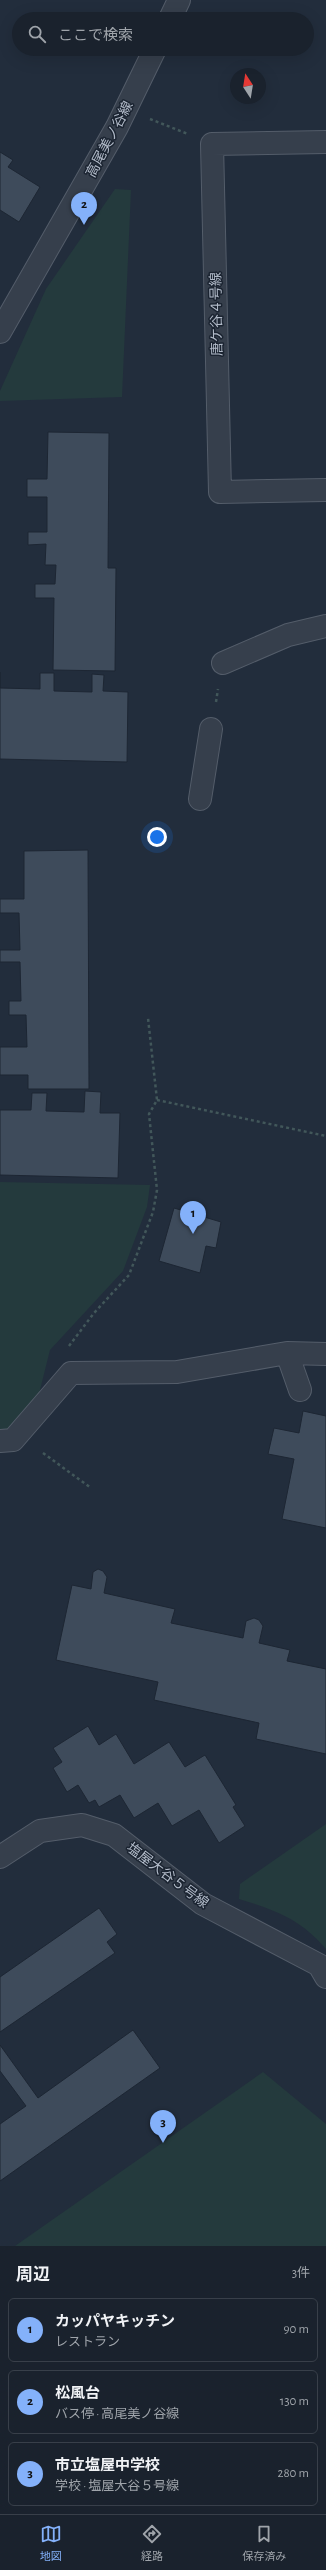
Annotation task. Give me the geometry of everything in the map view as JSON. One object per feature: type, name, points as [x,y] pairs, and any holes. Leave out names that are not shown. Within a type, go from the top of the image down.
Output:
[{"type":"street","points":[[173,12],[178,0]]},
{"type":"street","name":"高尾美ノ谷線","points":[[0,332],[126,109],[152,56]]},
{"type":"street","points":[[212,144],[326,142]]},
{"type":"street","name":"唐ケ谷４号線","points":[[212,144],[220,492],[326,490]]},
{"type":"street","points":[[223,663],[288,635],[326,626]]},
{"type":"street","points":[[200,799],[211,729]]},
{"type":"street","points":[[286,1353],[300,1390]]},
{"type":"street","points":[[0,1441],[13,1440],[71,1373],[177,1372],[286,1353],[326,1354]]},
{"type":"street","name":"塩屋大谷５号線","points":[[0,1857],[40,1831],[82,1825],[114,1835],[204,1904],[319,1965],[326,1978]]},
{"type":"path","points":[[126,109],[212,144]]},
{"type":"path","points":[[211,729],[223,663]]},
{"type":"path","points":[[64,1353],[94,1313],[129,1275],[153,1212],[157,1190],[149,1114],[157,1100],[148,1018]]},
{"type":"path","points":[[157,1100],[326,1136]]},
{"type":"path","points":[[43,1453],[90,1488]]},
{"type":"green space","points":[[115,189],[131,190],[122,397],[0,401],[0,391],[46,289]]},
{"type":"green space","points":[[0,1182],[150,1185],[147,1207],[123,1271],[50,1350],[39,1394],[11,1430],[0,1430]]},
{"type":"green space","points":[[326,1824],[326,1949],[307,1930],[287,1917],[264,1907],[239,1899],[240,1884]]},
{"type":"green space","points":[[263,2072],[326,2124],[326,2246],[15,2246]]},
{"type":"building","points":[[0,152],[13,160],[8,167],[40,187],[19,222],[0,210]]},
{"type":"building","points":[[48,432],[109,433],[108,568],[116,568],[115,671],[53,670],[54,598],[35,598],[35,584],[55,584],[56,565],[45,565],[46,544],[28,545],[28,532],[47,532],[47,497],[27,497],[27,479],[47,479]]},
{"type":"building","points":[[40,673],[54,673],[54,691],[92,692],[92,674],[104,675],[103,691],[128,692],[127,762],[0,759],[0,688],[40,689]]},
{"type":"building","points":[[88,850],[89,1089],[28,1089],[28,1075],[0,1075],[0,1047],[27,1047],[26,1015],[9,1015],[9,1001],[21,1001],[20,962],[0,962],[0,950],[20,950],[19,913],[0,913],[0,899],[24,899],[24,851]]},
{"type":"building","points":[[85,1091],[101,1092],[100,1113],[120,1113],[118,1178],[0,1175],[0,1110],[31,1110],[32,1093],[47,1093],[46,1111],[84,1112]]},
{"type":"building","points":[[174,1208],[221,1222],[216,1248],[206,1246],[200,1273],[159,1261]]},
{"type":"building","points":[[303,1411],[326,1416],[326,1528],[282,1519],[294,1459],[268,1454],[274,1428],[299,1433]]},
{"type":"building","points":[[98,1569],[103,1571],[107,1577],[104,1593],[175,1609],[171,1623],[243,1638],[246,1621],[254,1618],[259,1620],[263,1626],[259,1643],[290,1650],[287,1661],[326,1669],[326,1754],[256,1739],[259,1723],[154,1700],[158,1682],[56,1660],[72,1585],[91,1589],[93,1572]]},
{"type":"building","points":[[88,1726],[99,1745],[116,1734],[134,1764],[169,1742],[185,1767],[205,1755],[236,1805],[233,1807],[245,1826],[219,1843],[199,1810],[172,1826],[158,1803],[134,1818],[120,1795],[99,1807],[95,1800],[89,1803],[78,1785],[67,1792],[53,1768],[62,1762],[53,1748]]},
{"type":"building","points":[[99,1908],[117,1934],[107,1942],[115,1953],[0,2032],[0,1977]]},
{"type":"building","points":[[133,2030],[160,2068],[0,2181],[0,2124],[26,2106],[0,2071],[0,2045],[38,2098]]},
{"type":"place","name":"松風台","points":[[84,225]]},
{"type":"place","name":"カッパヤキッチン","points":[[193,1234]]},
{"type":"place","name":"市立塩屋中学校","points":[[163,2143]]}]
